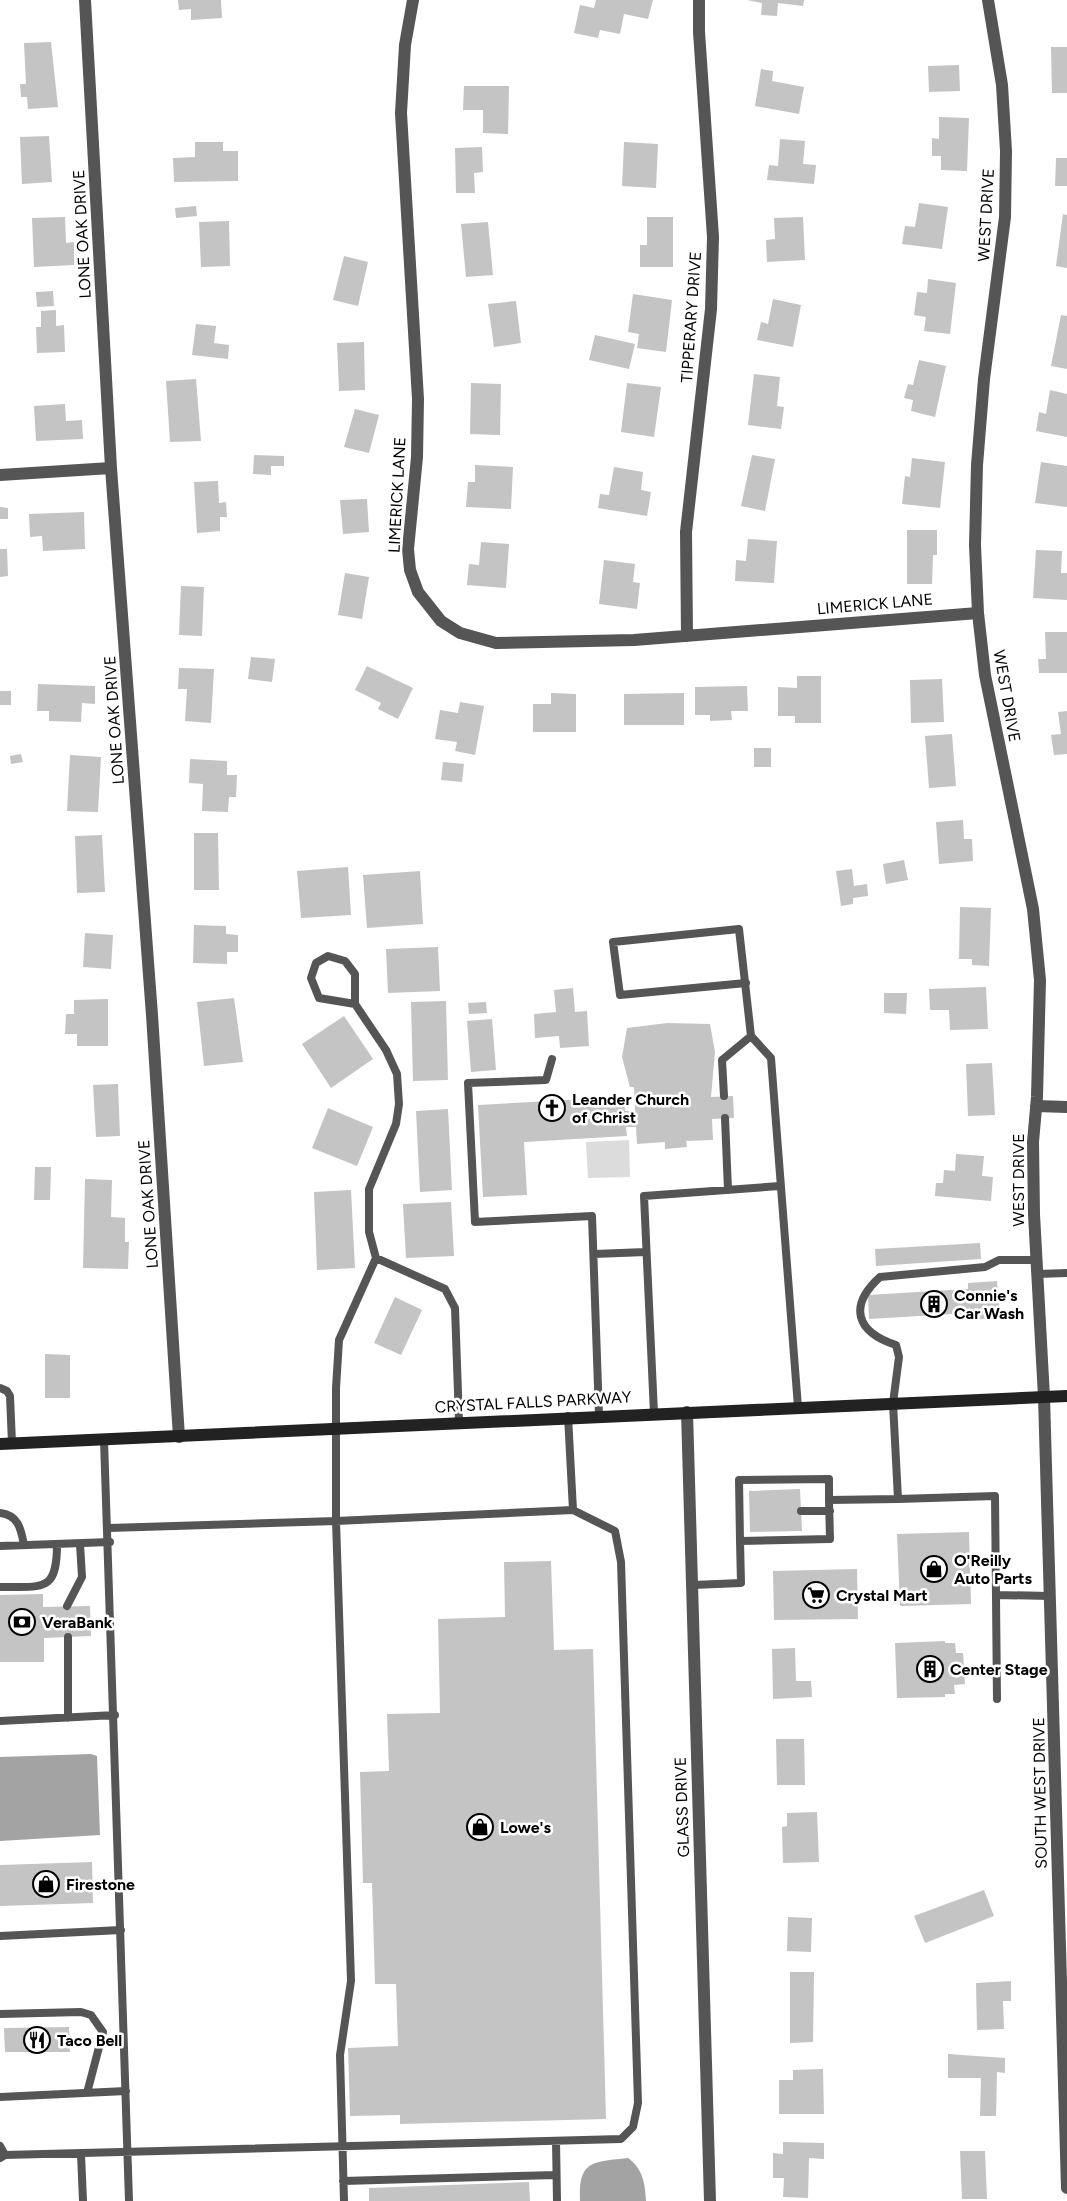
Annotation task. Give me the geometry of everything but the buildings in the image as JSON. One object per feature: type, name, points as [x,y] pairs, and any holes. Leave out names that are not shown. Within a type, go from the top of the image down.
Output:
[{"type":"main road","name":"CRYSTAL FALLS PARKWAY","points":[[6,1443],[179,1437],[568,1416],[1067,1396]]},
{"type":"street","name":"LONE OAK DRIVE","points":[[85,0],[111,468],[152,1015],[179,1437]]},
{"type":"street","name":"LIMERICK LANE","points":[[413,0],[405,45],[401,113],[418,399],[417,457],[408,549],[410,570],[418,592],[441,621],[460,633],[496,643],[687,636],[978,612]]},
{"type":"street","name":"TIPPERARY DRIVE","points":[[687,636],[686,532],[711,309],[713,237],[699,32],[699,0]]},
{"type":"street","name":"WEST DRIVE","points":[[988,0],[1002,85],[1006,151],[1005,206],[998,283],[984,379],[977,465],[975,545],[978,612],[985,675],[1038,944],[1041,1015],[1033,1142],[1036,1260],[1044,1397]]},
{"type":"street","points":[[0,475],[111,468]]},
{"type":"street","points":[[1036,1106],[1067,1107]]},
{"type":"street","name":"SOUTH WEST DRIVE","points":[[1044,1397],[1067,2188]]},
{"type":"street","name":"GLASS DRIVE","points":[[687,1412],[710,2201]]},
{"type":"lane","points":[[746,983],[620,995],[613,942],[739,929],[746,983],[751,1036],[771,1058],[798,1407]]},
{"type":"lane","points":[[344,2201],[340,2055],[351,1981],[351,1960],[336,1521],[335,1428],[339,1340],[376,1258],[369,1232],[369,1189],[396,1124],[399,1104],[397,1074],[386,1050],[355,1004],[355,974],[345,961],[328,956],[316,963],[311,978],[319,998],[355,1004]]},
{"type":"lane","points":[[724,1096],[723,1060],[751,1036]]},
{"type":"lane","points":[[552,1059],[546,1080],[468,1083],[475,1222],[592,1216],[599,1415]]},
{"type":"lane","points":[[725,1118],[728,1190]]},
{"type":"lane","points":[[654,1413],[644,1196],[780,1186]]},
{"type":"lane","points":[[594,1254],[646,1252]]},
{"type":"lane","points":[[376,1258],[446,1289],[455,1308],[459,1421]]},
{"type":"lane","points":[[898,1499],[894,1403],[899,1357],[896,1345],[873,1335],[863,1326],[862,1297],[880,1277],[985,1268],[999,1260],[1036,1260]]},
{"type":"lane","points":[[1037,1274],[1067,1273]]},
{"type":"lane","points":[[0,1388],[7,1391],[10,1396],[6,1443]]},
{"type":"lane","points":[[568,1416],[573,1510]]},
{"type":"lane","points":[[104,1440],[110,1542],[129,2201]]},
{"type":"lane","points":[[693,1585],[741,1583],[740,1541],[740,1511],[739,1480],[829,1479],[830,1539],[740,1541]]},
{"type":"lane","points":[[829,1500],[995,1496],[997,1699]]},
{"type":"lane","points":[[2,2155],[621,2139],[633,2127],[639,2103],[621,1562],[615,1531],[573,1510],[336,1521],[109,1528]]},
{"type":"lane","points":[[740,1511],[749,1511]]},
{"type":"lane","points":[[801,1511],[830,1511]]},
{"type":"lane","points":[[0,1513],[12,1517],[19,1523],[24,1545]]},
{"type":"lane","points":[[0,1546],[110,1542]]},
{"type":"lane","points":[[0,1587],[41,1586],[49,1582],[57,1567],[57,1544]]},
{"type":"lane","points":[[67,1606],[82,1577],[80,1544]]},
{"type":"lane","points":[[996,1595],[1051,1596]]},
{"type":"lane","points":[[68,1637],[68,1719]]},
{"type":"lane","points":[[2,1724],[115,1715]]},
{"type":"lane","points":[[0,1936],[121,1930]]},
{"type":"lane","points":[[0,2014],[81,2012],[91,2015],[103,2032],[87,2093]]},
{"type":"lane","points":[[0,2097],[126,2091]]},
{"type":"lane","points":[[556,2141],[557,2201]]},
{"type":"lane","points":[[0,2146],[2,2155],[0,2164]]},
{"type":"lane","points":[[81,2154],[83,2201]]},
{"type":"lane","points":[[343,2181],[556,2175]]},
{"type":"shaded area","points":[[629,1140],[630,1177],[588,1178],[586,1142]]},
{"type":"shaded area","points":[[91,1754],[97,1756],[100,1835],[0,1841],[0,1757]]},
{"type":"shaded area","points":[[628,2158],[637,2167],[642,2177],[646,2201],[580,2201],[580,2188],[585,2170],[597,2163]]},
{"type":"place","name":"Leander Church of Christ","points":[[552,1108]]},
{"type":"place","name":"Connie's Car Wash","points":[[934,1304]]},
{"type":"place","name":"O'Reilly Auto Parts","points":[[934,1569]]},
{"type":"place","name":"Crystal Mart","points":[[816,1595]]},
{"type":"place","name":"VeraBank","points":[[22,1622]]},
{"type":"place","name":"Center Stage","points":[[930,1669]]},
{"type":"place","name":"Lowe's","points":[[480,1827]]},
{"type":"place","name":"Firestone","points":[[46,1884]]},
{"type":"place","name":"Taco Bell","points":[[37,2040]]}]
